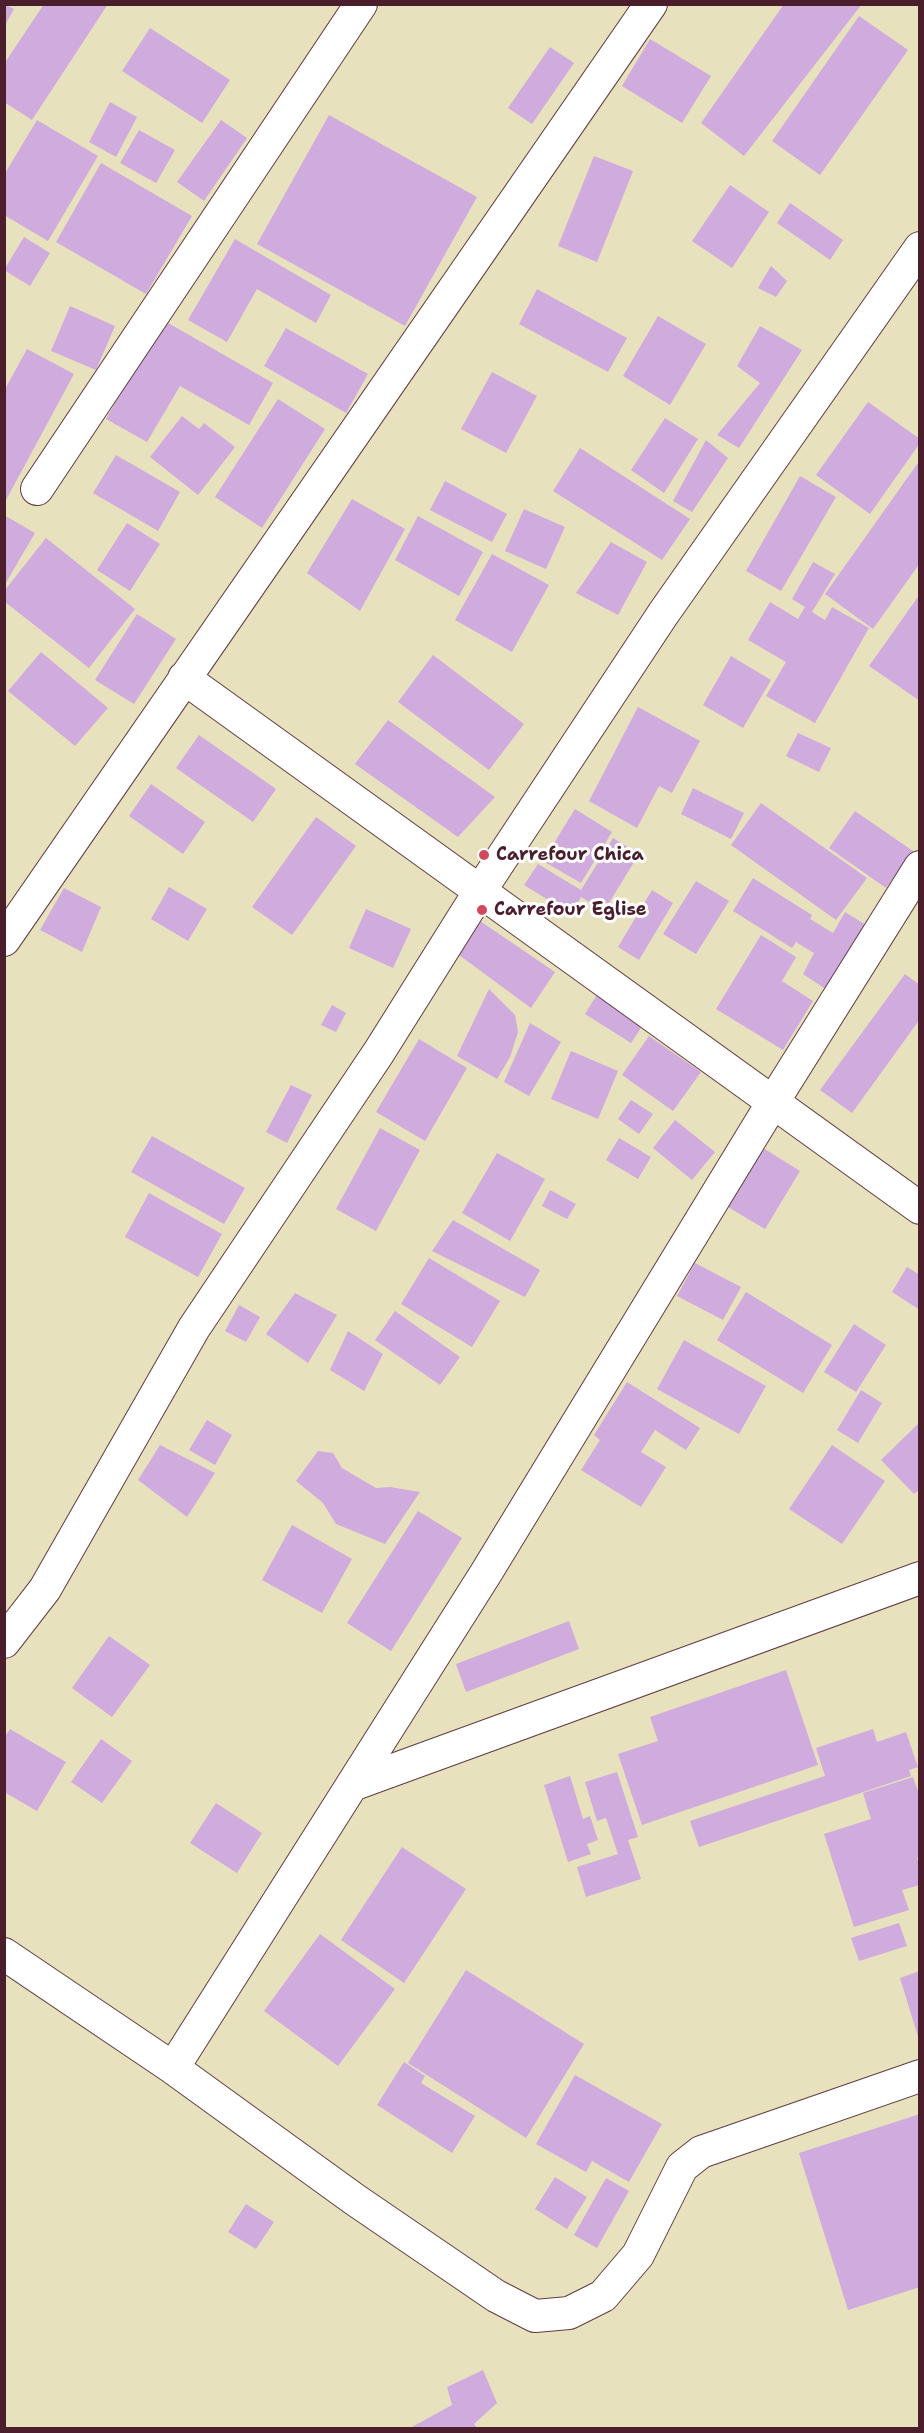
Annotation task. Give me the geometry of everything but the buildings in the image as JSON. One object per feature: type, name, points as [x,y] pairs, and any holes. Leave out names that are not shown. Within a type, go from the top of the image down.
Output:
[{"type":"street","points":[[38,489],[361,4]]},
{"type":"street","points":[[4,939],[651,4]]},
{"type":"street","points":[[4,1642],[45,1588],[194,1328],[378,1052],[480,891],[663,614],[920,248]]},
{"type":"street","points":[[184,678],[920,1208]]},
{"type":"street","points":[[173,2068],[486,1573],[773,1102],[920,867]]},
{"type":"street","points":[[352,1785],[920,1578]]},
{"type":"street","points":[[4,1954],[173,2068],[354,2199],[496,2296],[535,2316],[569,2313],[603,2296],[638,2254],[682,2167],[700,2152],[920,2076]]},
{"type":"place","name":"Carrefour Chica","points":[[484,855]]},
{"type":"place","name":"Carrefour Eglise","points":[[482,910]]}]
